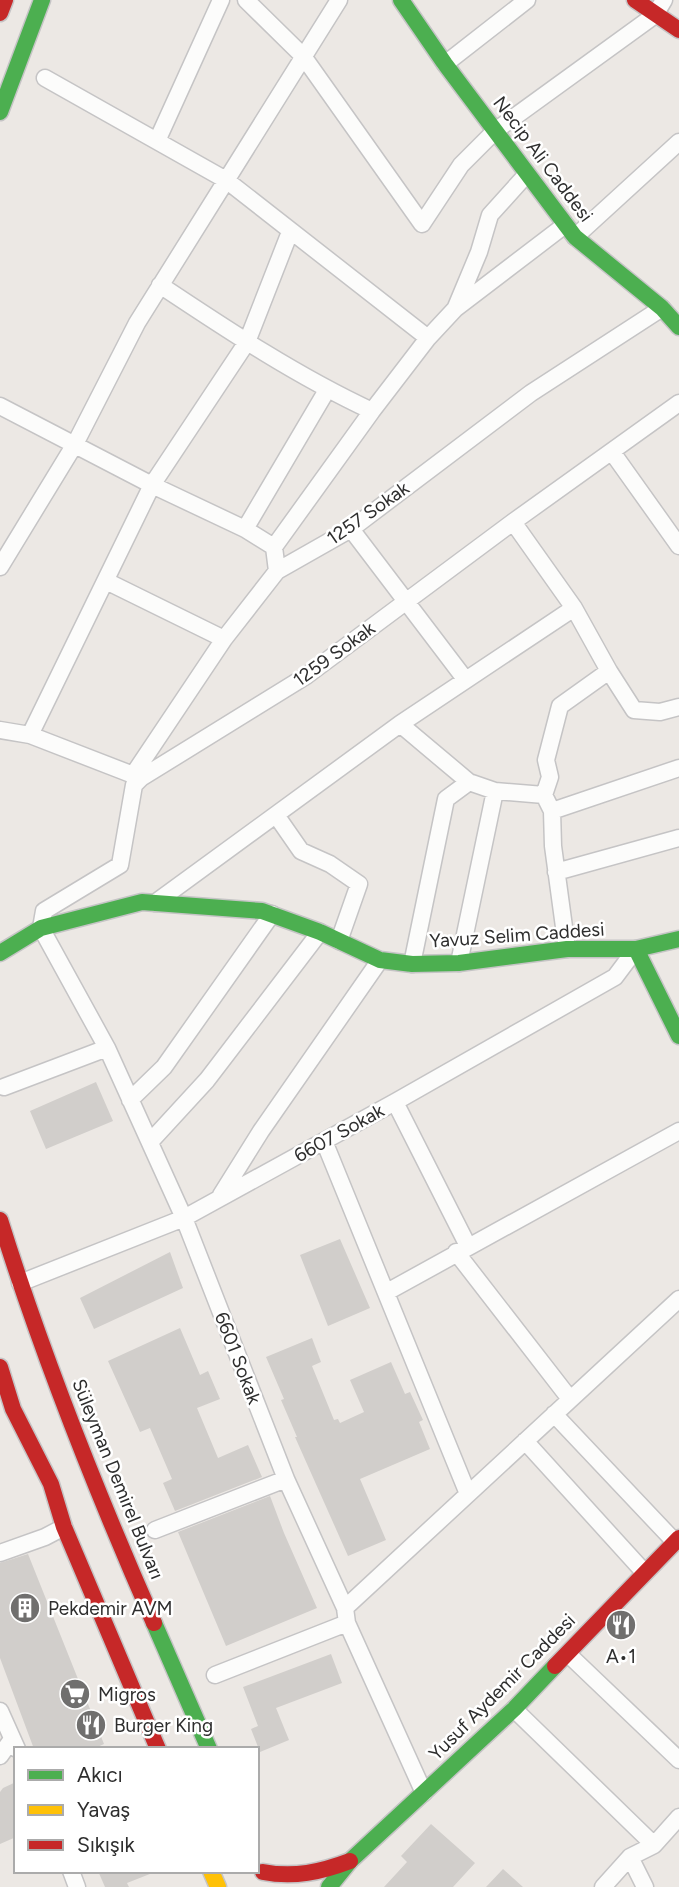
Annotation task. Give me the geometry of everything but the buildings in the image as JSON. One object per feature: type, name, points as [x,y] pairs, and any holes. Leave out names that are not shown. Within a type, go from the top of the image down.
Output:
[{"type":"main road","points":[[0,13],[5,0]]},
{"type":"main road","points":[[0,112],[42,0]]},
{"type":"main road","name":"Necip Ali Caddesi","points":[[401,0],[445,64],[570,231],[678,325]]},
{"type":"main road","name":"Necip Ali Caddesi","points":[[418,0],[445,64]]},
{"type":"main road","points":[[635,0],[679,30]]},
{"type":"main road","name":"Yavuz Selim Caddesi","points":[[0,953],[41,928],[142,902],[272,914],[320,932],[380,960],[412,964],[459,963],[567,949],[636,949],[679,939]]},
{"type":"main road","points":[[636,949],[679,1036]]},
{"type":"main road","name":"Süleyman Demirel Bulvarı","points":[[0,1220],[53,1377],[208,1747]]},
{"type":"main road","points":[[0,1367],[13,1409],[51,1485],[64,1527],[157,1747]]},
{"type":"main road","name":"Yusuf Aydemir Caddesi","points":[[329,1887],[350,1861],[514,1709],[677,1540]]},
{"type":"main road","points":[[263,1873],[302,1876],[350,1861]]},
{"type":"street","points":[[157,141],[221,0]]},
{"type":"street","points":[[246,0],[303,56],[422,224],[461,165],[495,131],[655,15],[664,0]]},
{"type":"street","points":[[0,567],[75,444],[137,323],[339,0]]},
{"type":"street","points":[[445,64],[527,0]]},
{"type":"street","points":[[45,78],[226,180],[428,338]]},
{"type":"street","points":[[277,572],[274,547],[372,411],[428,338],[455,309],[570,231],[679,142]]},
{"type":"street","points":[[455,309],[479,252],[490,215],[527,174]]},
{"type":"street","points":[[30,735],[152,485],[247,342],[290,232]]},
{"type":"street","points":[[160,285],[327,390],[372,411]]},
{"type":"street","name":"1257 Sokak","points":[[137,776],[224,639],[277,572],[351,529],[531,393],[662,309]]},
{"type":"street","points":[[245,529],[327,390]]},
{"type":"street","name":"1259 Sokak","points":[[137,776],[306,676],[679,403]]},
{"type":"street","points":[[0,406],[152,485],[245,529],[274,547]]},
{"type":"street","points":[[612,452],[679,546]]},
{"type":"street","points":[[513,522],[574,608],[634,710],[660,712],[679,707]]},
{"type":"street","points":[[351,529],[465,679]]},
{"type":"street","points":[[106,581],[224,639]]},
{"type":"street","points":[[155,903],[400,724],[574,608]]},
{"type":"street","points":[[567,949],[553,846],[552,811],[544,795],[550,777],[547,760],[561,706],[609,671]]},
{"type":"street","points":[[400,724],[469,782],[495,791],[544,795]]},
{"type":"street","points":[[0,730],[30,735],[137,776],[120,865],[44,911],[41,928]]},
{"type":"street","points":[[552,811],[679,768]]},
{"type":"street","points":[[412,964],[446,799],[469,782]]},
{"type":"street","points":[[459,963],[495,791]]},
{"type":"street","points":[[276,815],[301,851],[330,864],[359,884],[339,941]]},
{"type":"street","points":[[556,872],[679,838]]},
{"type":"street","points":[[131,1100],[164,1067],[272,914]]},
{"type":"street","name":"6601 Sokak","points":[[41,928],[107,1048],[184,1218],[286,1479],[424,1793]]},
{"type":"street","points":[[150,1142],[207,1080],[320,932]]},
{"type":"street","name":"6607 Sokak","points":[[20,1283],[184,1218],[615,977],[636,949]]},
{"type":"street","points":[[220,1197],[261,1132],[380,960]]},
{"type":"street","points":[[4,1087],[107,1048]]},
{"type":"street","points":[[395,1102],[462,1249],[570,1399]]},
{"type":"street","points":[[387,1292],[679,1131]]},
{"type":"street","points":[[324,1141],[468,1494]]},
{"type":"street","points":[[215,1675],[346,1616],[468,1494],[679,1299]]},
{"type":"street","points":[[554,1414],[677,1540]]},
{"type":"street","points":[[525,1441],[644,1572]]},
{"type":"street","points":[[155,1530],[286,1479]]},
{"type":"street","points":[[0,1553],[46,1537],[64,1527]]},
{"type":"street","points":[[568,1654],[679,1760]]},
{"type":"street","points":[[514,1709],[654,1845]]},
{"type":"street","points":[[0,1711],[14,1744],[0,1756]]},
{"type":"street","points":[[603,1887],[630,1857],[654,1845],[679,1817]]},
{"type":"street","points":[[630,1857],[645,1887]]},
{"type":"traffic: fast","points":[[0,112],[42,0]]},
{"type":"traffic: fast","points":[[401,0],[445,64],[575,237],[662,308],[679,327]]},
{"type":"traffic: fast","points":[[0,953],[41,928],[142,902],[262,911],[320,932],[380,960],[412,964],[459,963],[567,949],[636,949],[679,939]]},
{"type":"traffic: fast","points":[[636,949],[679,1036]]},
{"type":"traffic: fast","points":[[154,1623],[208,1747]]},
{"type":"traffic: fast","points":[[329,1887],[350,1861],[514,1709],[555,1666]]},
{"type":"traffic: slow","points":[[212,1873],[218,1887]]},
{"type":"traffic: jam","points":[[0,13],[5,0]]},
{"type":"traffic: jam","points":[[635,0],[679,30]]},
{"type":"traffic: jam","points":[[0,1220],[71,1423],[154,1623]]},
{"type":"traffic: jam","points":[[0,1367],[13,1409],[51,1484],[64,1527],[157,1747]]},
{"type":"traffic: jam","points":[[555,1666],[679,1538]]},
{"type":"traffic: jam","points":[[263,1872],[307,1873],[350,1861]]},
{"type":"place","name":"Pekdemir AVM","points":[[25,1608]]},
{"type":"place","name":"A•1","points":[[621,1625]]},
{"type":"place","name":"Migros","points":[[75,1694]]},
{"type":"place","name":"Burger King","points":[[91,1725]]}]
